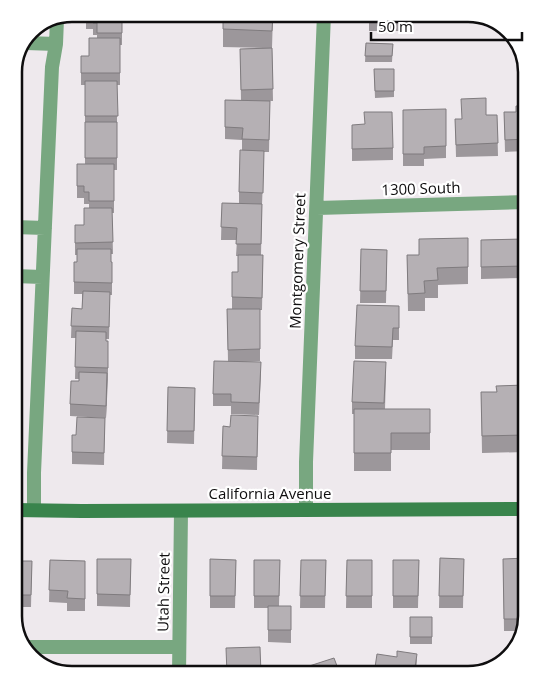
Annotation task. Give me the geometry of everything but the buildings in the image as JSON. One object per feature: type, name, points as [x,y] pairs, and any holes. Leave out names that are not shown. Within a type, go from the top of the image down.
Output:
[{"type":"main road","name":"California Avenue","points":[[22,510],[518,509]]},
{"type":"street","name":"Montgomery Street","points":[[306,510],[306,462],[324,23]]},
{"type":"street","points":[[34,510],[42,277],[52,66],[57,25]]},
{"type":"street","points":[[32,43],[56,44]]},
{"type":"street","name":"1300 South","points":[[316,208],[518,202]]},
{"type":"street","points":[[23,228],[45,228]]},
{"type":"street","points":[[23,276],[42,277]]},
{"type":"street","name":"Utah Street","points":[[179,666],[181,511]]},
{"type":"street","points":[[34,647],[179,647]]}]
